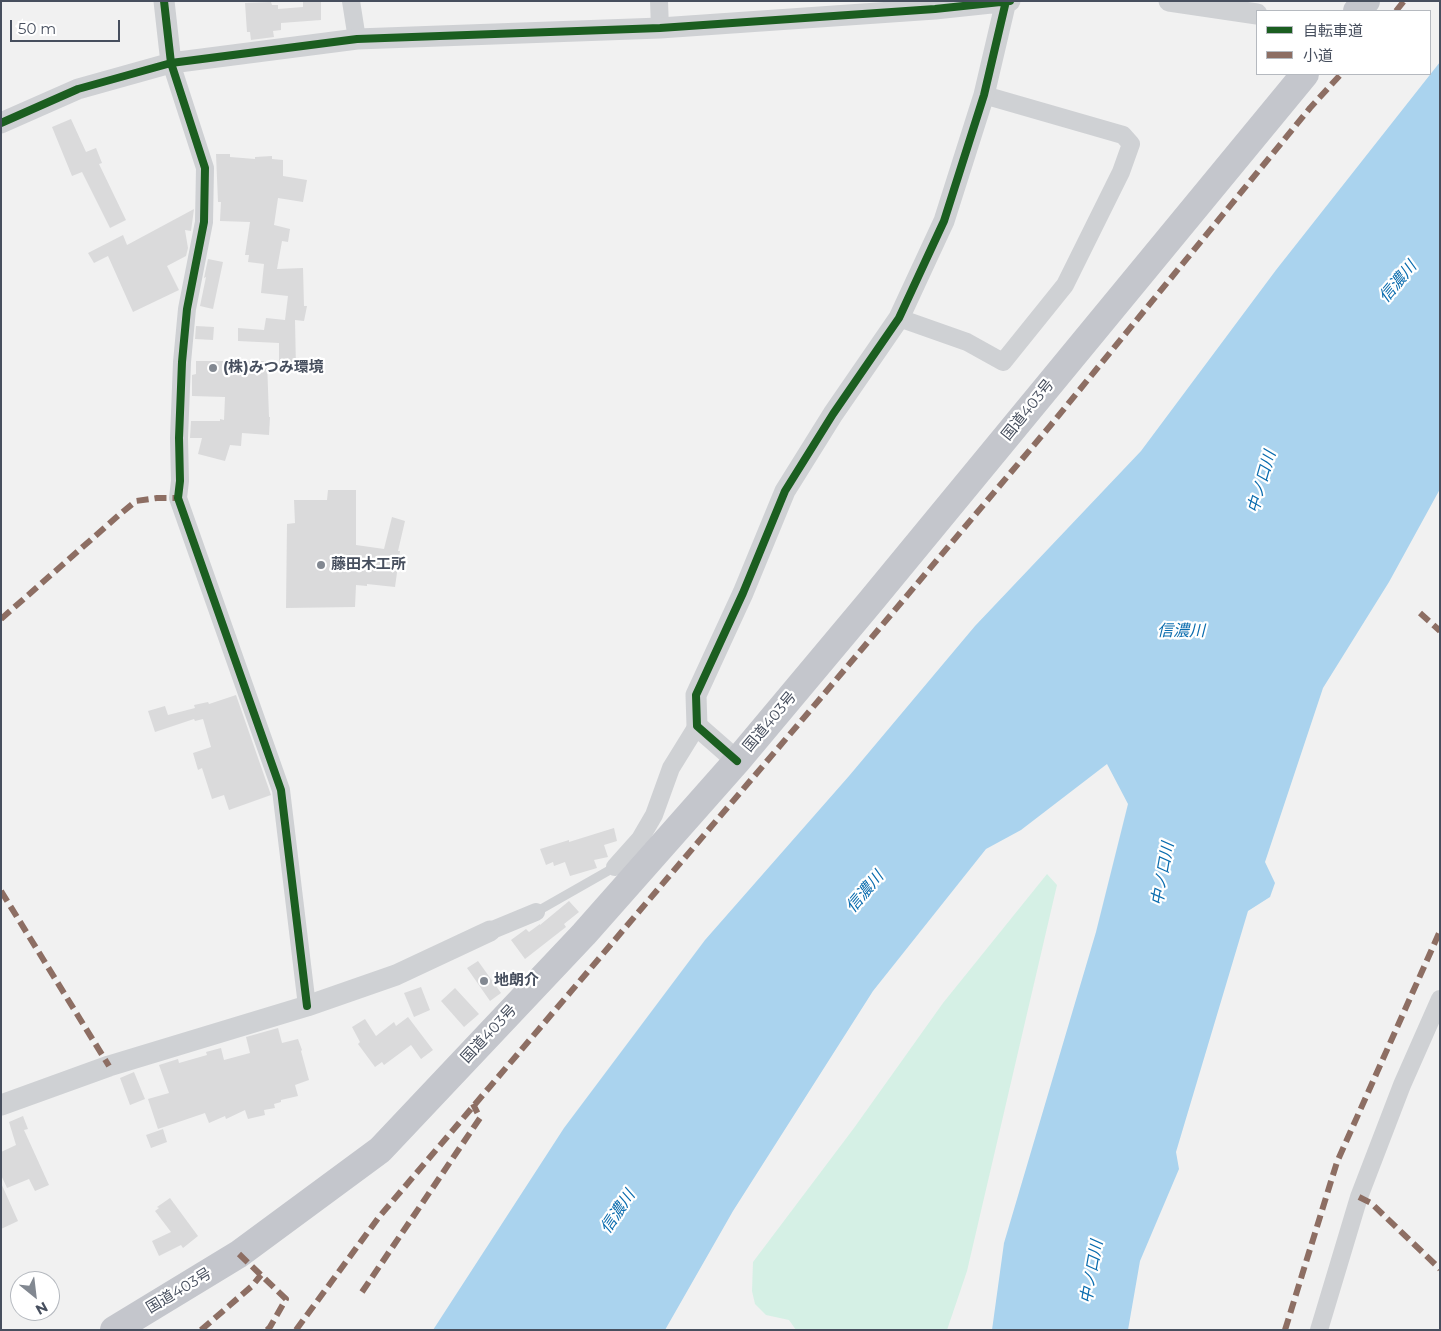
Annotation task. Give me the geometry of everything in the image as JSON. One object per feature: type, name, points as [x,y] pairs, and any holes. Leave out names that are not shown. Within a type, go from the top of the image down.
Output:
[{"type":"highway","name":"国道403号","points":[[114,1330],[239,1254],[380,1150],[584,934],[737,761],[1304,75]]},
{"type":"street","points":[[164,1],[171,63],[205,168],[204,222],[187,309],[182,362],[178,498],[281,790],[307,1006]]},
{"type":"street","points":[[351,1],[357,39]]},
{"type":"street","points":[[659,1],[660,28]]},
{"type":"street","points":[[1169,1],[1256,14]]},
{"type":"street","points":[[1,123],[78,89],[171,63],[357,39],[660,28],[1007,2],[984,95],[944,221],[899,318],[833,414],[785,491],[743,593],[696,695],[697,726],[671,768],[654,815],[640,839],[615,867]]},
{"type":"street","points":[[899,318],[967,342],[1003,362],[1065,285],[1121,172],[1131,144],[1123,136],[984,95]]},
{"type":"street","points":[[697,726],[737,761]]},
{"type":"street","points":[[1,1105],[109,1066],[307,1006],[396,975],[490,931],[536,912]]},
{"type":"street","points":[[1319,1330],[1359,1197],[1402,1085],[1440,999]]},
{"type":"lane","points":[[536,912],[615,867]]},
{"type":"green space","points":[[1047,874],[1057,885],[967,1271],[947,1330],[796,1330],[789,1320],[766,1315],[755,1304],[752,1291],[753,1262],[854,1128],[943,1003]]},
{"type":"water","name":"信濃川","points":[[1440,62],[1440,489],[1389,582],[1323,688],[1265,862],[1275,883],[1270,897],[1248,911],[1176,1152],[1179,1169],[1140,1261],[1128,1330],[992,1330],[1004,1243],[1096,932],[1128,804],[1107,764],[1021,830],[986,849],[873,991],[733,1211],[665,1330],[433,1330],[564,1128],[705,940],[849,776],[975,626],[1141,451],[1276,270]]},
{"type":"building","points":[[303,1],[321,1],[321,20],[281,23],[281,30],[273,31],[274,37],[251,40],[250,32],[247,32],[245,3],[271,2],[272,5],[278,5],[278,9],[303,7]]},
{"type":"building","points":[[71,119],[86,152],[96,148],[102,163],[99,164],[126,220],[110,228],[82,172],[72,176],[52,127]]},
{"type":"building","points":[[216,154],[230,154],[230,157],[255,159],[255,157],[272,156],[272,159],[283,160],[283,176],[307,180],[303,202],[278,198],[274,225],[290,229],[288,242],[282,241],[277,269],[303,268],[304,306],[307,306],[304,321],[295,320],[296,369],[279,370],[279,343],[238,341],[238,328],[264,330],[266,318],[285,320],[288,296],[261,293],[264,264],[248,262],[249,255],[245,255],[250,222],[220,221],[221,202],[218,202]]},
{"type":"building","points":[[194,209],[191,231],[185,230],[188,248],[186,256],[167,266],[179,290],[133,312],[108,256],[94,263],[88,253],[123,235],[127,245]]},
{"type":"building","points":[[208,259],[223,262],[213,309],[200,306]]},
{"type":"building","points":[[196,326],[214,327],[213,340],[195,339]]},
{"type":"building","points":[[196,361],[267,361],[269,435],[242,433],[241,446],[230,445],[225,461],[198,454],[202,438],[190,438],[191,421],[224,420],[225,397],[192,396],[192,375],[196,374]]},
{"type":"building","name":"藤田木工所","points":[[328,490],[356,490],[356,545],[384,549],[392,517],[405,521],[398,551],[400,551],[395,587],[367,584],[367,586],[356,585],[355,607],[286,608],[287,524],[295,523],[294,500],[327,500]]},
{"type":"building","points":[[236,695],[271,795],[229,810],[224,795],[212,799],[202,768],[198,770],[193,753],[211,747],[203,719],[195,721],[194,719],[155,732],[148,711],[165,706],[168,715],[195,708],[194,705],[208,702],[209,704]]},
{"type":"building","points":[[614,828],[617,841],[604,845],[608,857],[594,860],[597,868],[570,876],[565,862],[554,866],[553,862],[546,865],[540,849]]},
{"type":"building","points":[[569,901],[579,912],[564,924],[566,927],[525,959],[511,940],[526,929],[529,932],[540,925]]},
{"type":"building","name":"地朗介","points":[[478,961],[501,993],[490,1001],[467,968]]},
{"type":"building","points":[[421,987],[430,1010],[414,1017],[404,993]]},
{"type":"building","points":[[455,988],[479,1014],[464,1027],[441,1001]]},
{"type":"building","points":[[408,1017],[433,1050],[421,1059],[411,1045],[384,1065],[382,1062],[375,1067],[358,1044],[360,1042],[352,1027],[365,1019],[376,1036],[394,1022],[396,1026]]},
{"type":"building","points":[[278,1028],[282,1043],[298,1039],[302,1050],[309,1080],[295,1085],[298,1096],[281,1100],[281,1102],[274,1104],[275,1108],[264,1110],[265,1115],[248,1119],[245,1110],[226,1119],[225,1116],[209,1123],[205,1113],[158,1129],[148,1099],[169,1093],[159,1065],[178,1059],[179,1063],[207,1055],[206,1052],[221,1048],[224,1060],[250,1053],[246,1037]]},
{"type":"building","points":[[134,1072],[145,1099],[130,1105],[120,1078]]},
{"type":"building","points":[[23,1116],[28,1129],[24,1130],[49,1185],[35,1191],[29,1179],[7,1188],[1,1175],[1,1152],[16,1145],[9,1122]]},
{"type":"building","points":[[163,1129],[167,1142],[151,1148],[146,1135]]},
{"type":"building","points":[[1,1183],[18,1221],[1,1229]]},
{"type":"building","points":[[170,1198],[198,1236],[183,1248],[181,1245],[159,1256],[152,1241],[171,1232],[155,1211],[159,1208],[157,1207]]},
{"type":"marked path","points":[[1397,10],[1404,1]]},
{"type":"marked path","points":[[296,1330],[379,1217],[1050,426],[1310,108],[1340,75]]},
{"type":"marked path","points":[[1,619],[136,501],[178,498]]},
{"type":"marked path","points":[[1420,613],[1440,631]]},
{"type":"marked path","points":[[1,891],[109,1066]]},
{"type":"marked path","points":[[1285,1330],[1337,1162],[1440,931]]},
{"type":"marked path","points":[[362,1292],[480,1118],[473,1104]]},
{"type":"marked path","points":[[1359,1197],[1371,1203],[1440,1269]]},
{"type":"marked path","points":[[239,1254],[286,1299],[267,1330]]},
{"type":"marked path","points":[[201,1330],[252,1286],[261,1275]]},
{"type":"cycle path","points":[[164,1],[171,63],[205,168],[204,222],[187,309],[182,362],[178,498],[281,790],[307,1006]]},
{"type":"cycle path","points":[[737,761],[697,726],[696,695],[743,593],[785,491],[833,414],[899,318],[944,221],[984,95],[1006,1]]},
{"type":"cycle path","points":[[1,123],[78,89],[171,63],[357,39],[660,28],[935,9],[1010,1]]},
{"type":"place","name":"(株)みつみ環境","points":[[213,368]]},
{"type":"place","name":"藤田木工所","points":[[321,565]]},
{"type":"place","name":"地朗介","points":[[484,981]]},
{"type":"water label","name":"中ノ口川","points":[[1262,482]]},
{"type":"water label","name":"中ノ口川","points":[[1163,874]]},
{"type":"water label","name":"中ノ口川","points":[[1092,1272]]}]
